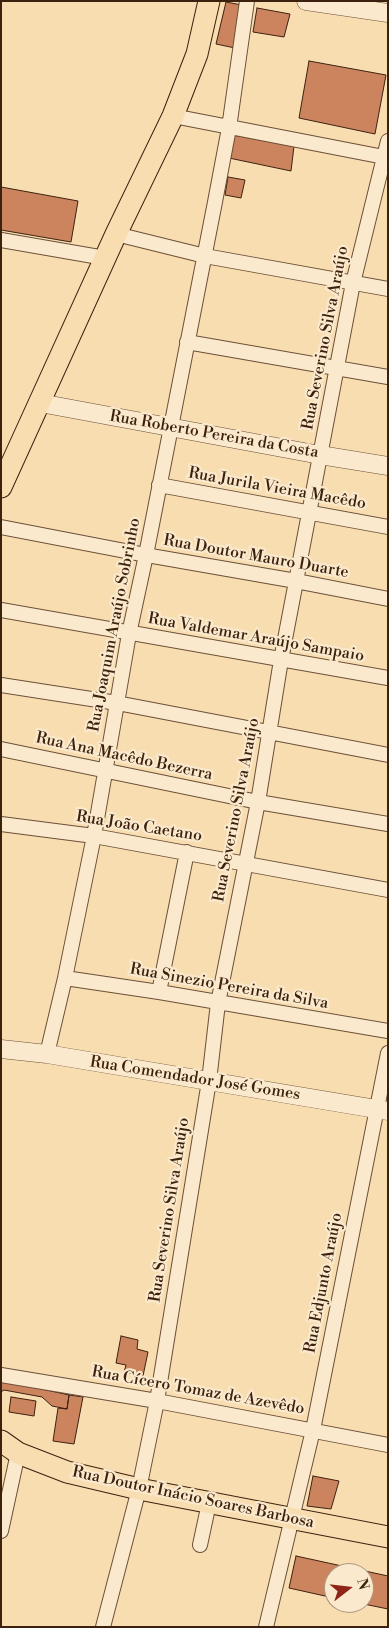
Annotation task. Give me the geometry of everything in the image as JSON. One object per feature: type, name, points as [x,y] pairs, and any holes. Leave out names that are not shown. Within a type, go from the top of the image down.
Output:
[{"type":"main road","points":[[1,487],[116,234],[173,116],[197,54],[211,3]]},
{"type":"main road","name":"Rua Doutor Inácio Soares Barbosa","points":[[7,1450],[67,1472],[139,1490],[388,1537]]},
{"type":"street","name":"Rua Joaquim Araújo Sobrinho","points":[[47,1054],[65,978],[94,836],[129,634],[205,256],[229,128],[247,1]]},
{"type":"street","points":[[306,1],[388,13]]},
{"type":"street","points":[[173,116],[384,157]]},
{"type":"street","name":"Rua Severino Silva Araújo","points":[[103,1627],[139,1490],[157,1401],[209,1081],[218,1003],[258,802],[281,660],[353,283],[388,141]]},
{"type":"street","points":[[116,234],[205,256],[388,289]]},
{"type":"street","points":[[1,240],[105,258]]},
{"type":"street","points":[[188,342],[388,377]]},
{"type":"street","name":"Rua Roberto Pereira da Costa","points":[[40,403],[388,466]]},
{"type":"street","name":"Rua Jurila Vieira Macêdo","points":[[159,485],[388,527]]},
{"type":"street","name":"Rua Doutor Mauro Duarte","points":[[1,526],[146,555],[388,599]]},
{"type":"street","name":"Rua Valdemar Araújo Sampaio","points":[[1,610],[388,678]]},
{"type":"street","points":[[1,685],[117,703],[388,755]]},
{"type":"street","name":"Rua Ana Macêdo Bezerra","points":[[1,750],[258,802],[388,824]]},
{"type":"street","name":"Rua João Caetano","points":[[1,824],[94,836],[388,890]]},
{"type":"street","points":[[159,992],[187,852]]},
{"type":"street","name":"Rua Sinezio Pereira da Silva","points":[[65,978],[388,1031]]},
{"type":"street","name":"Rua Comendador José Gomes","points":[[1,1049],[47,1054],[382,1110]]},
{"type":"street","name":"Rua Edjunto Araújo","points":[[266,1627],[313,1430],[382,1110],[388,1053]]},
{"type":"street","name":"Rua Cícero Tomaz de Azevêdo","points":[[1,1375],[157,1401],[388,1445]]},
{"type":"street","points":[[1,1531],[7,1450]]},
{"type":"street","points":[[200,1546],[209,1504]]},
{"type":"building","points":[[226,2],[242,5],[235,48],[216,44]]},
{"type":"building","points":[[257,8],[290,14],[284,37],[253,32]]},
{"type":"building","points":[[309,61],[386,75],[375,134],[299,118]]},
{"type":"building","points":[[233,135],[294,146],[291,171],[229,158]]},
{"type":"building","points":[[228,177],[245,180],[241,198],[225,195]]},
{"type":"building","points":[[1,187],[78,201],[71,242],[1,230]]},
{"type":"building","points":[[121,1336],[138,1340],[137,1349],[148,1352],[143,1376],[124,1372],[126,1365],[116,1363]]},
{"type":"building","points":[[1,1380],[69,1395],[67,1409],[52,1406],[42,1397],[4,1390],[1,1392]]},
{"type":"building","points":[[69,1395],[83,1397],[74,1444],[53,1441],[58,1408],[67,1409]]},
{"type":"building","points":[[11,1397],[36,1401],[34,1416],[9,1412]]},
{"type":"building","points":[[313,1476],[339,1481],[331,1509],[307,1506]]},
{"type":"building","points":[[296,1556],[328,1563],[324,1563],[324,1596],[289,1588]]},
{"type":"building","points":[[374,1573],[388,1576],[388,1609],[374,1606]]}]
